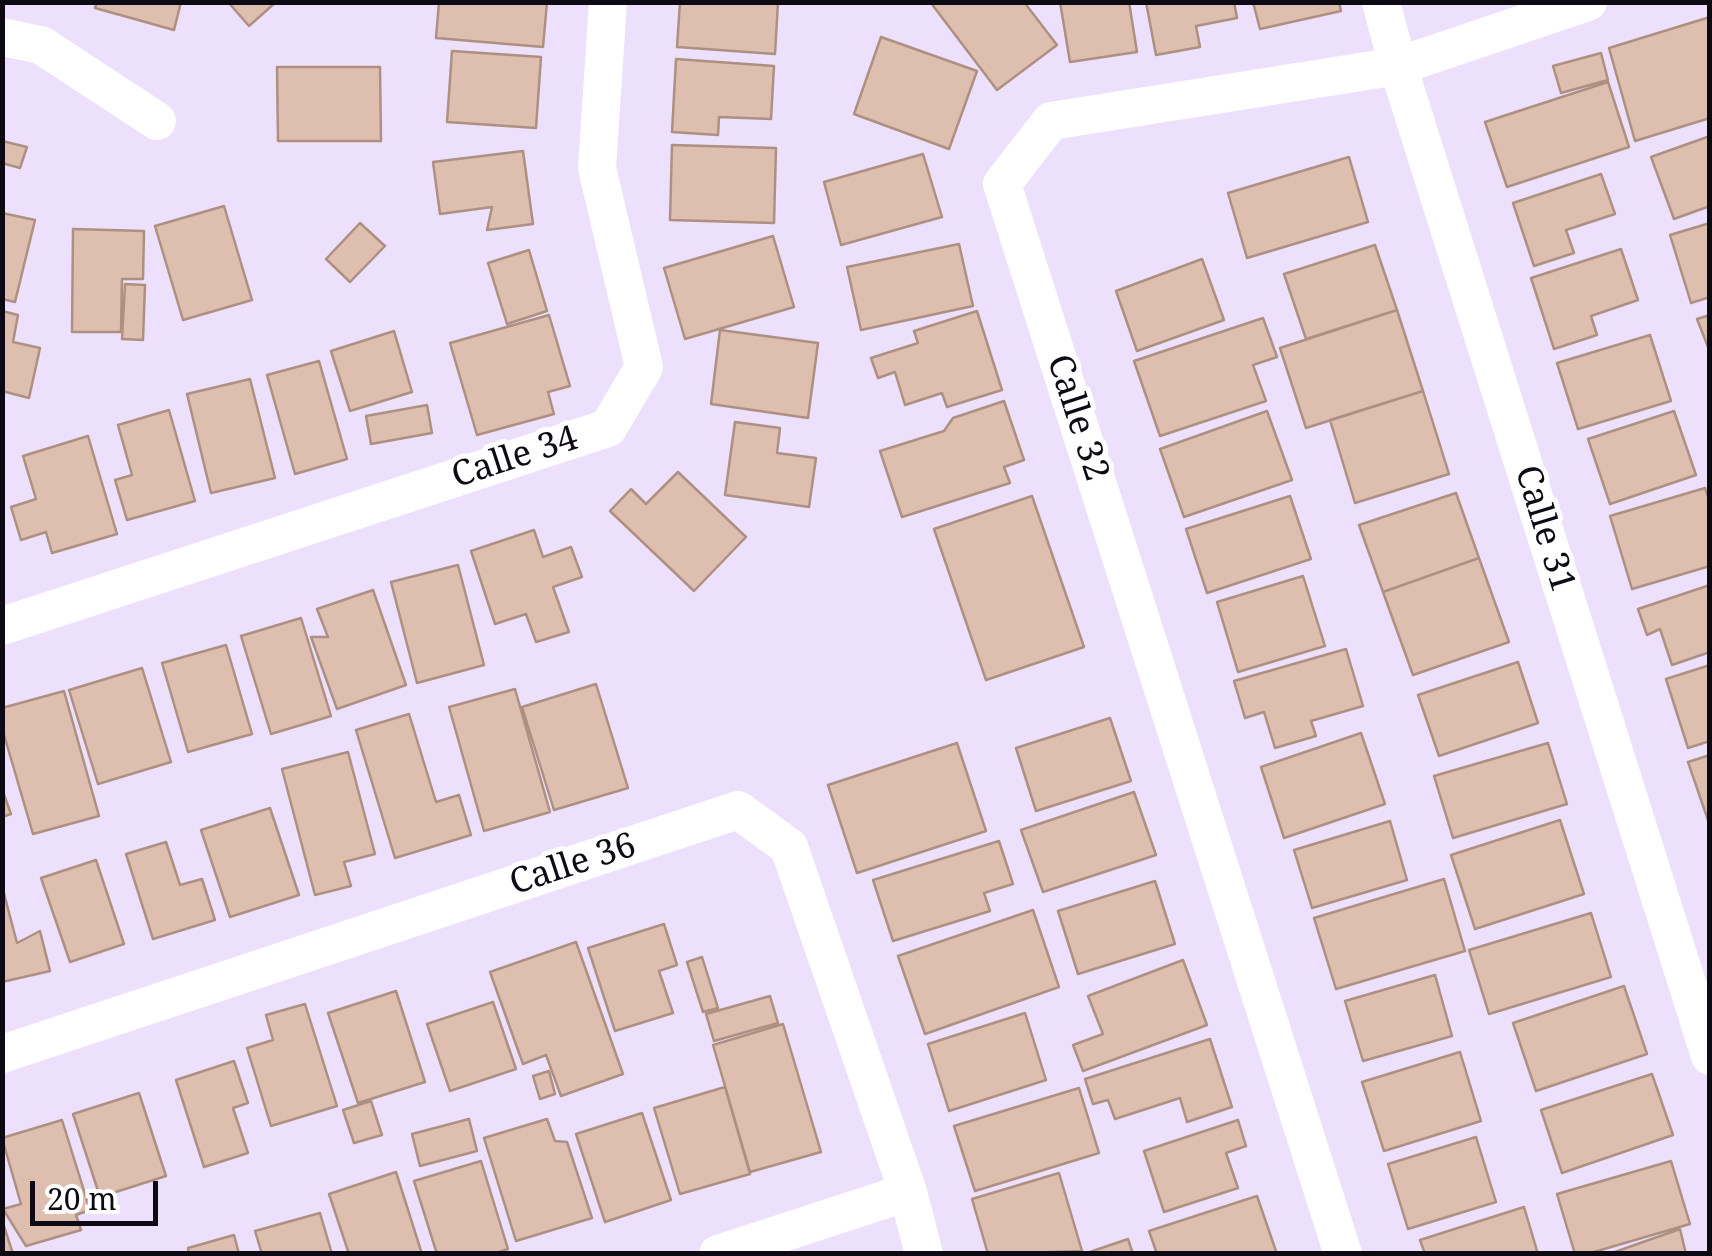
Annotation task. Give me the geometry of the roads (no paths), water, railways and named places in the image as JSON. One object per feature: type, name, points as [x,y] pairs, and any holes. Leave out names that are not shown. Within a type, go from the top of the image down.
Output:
[{"type":"street","name":"Calle 34","points":[[2,626],[608,428],[644,366],[597,168],[608,2]]},
{"type":"street","name":"Calle 31","points":[[1381,2],[1710,1056]]},
{"type":"street","name":"Calle 32","points":[[1344,1254],[1002,184],[1050,121],[1398,66],[1588,2]]},
{"type":"street","points":[[2,37],[42,45],[157,121]]},
{"type":"street","name":"Calle 36","points":[[2,1054],[738,810],[789,847],[908,1192],[924,1254]]},
{"type":"street","points":[[718,1254],[908,1192]]}]
